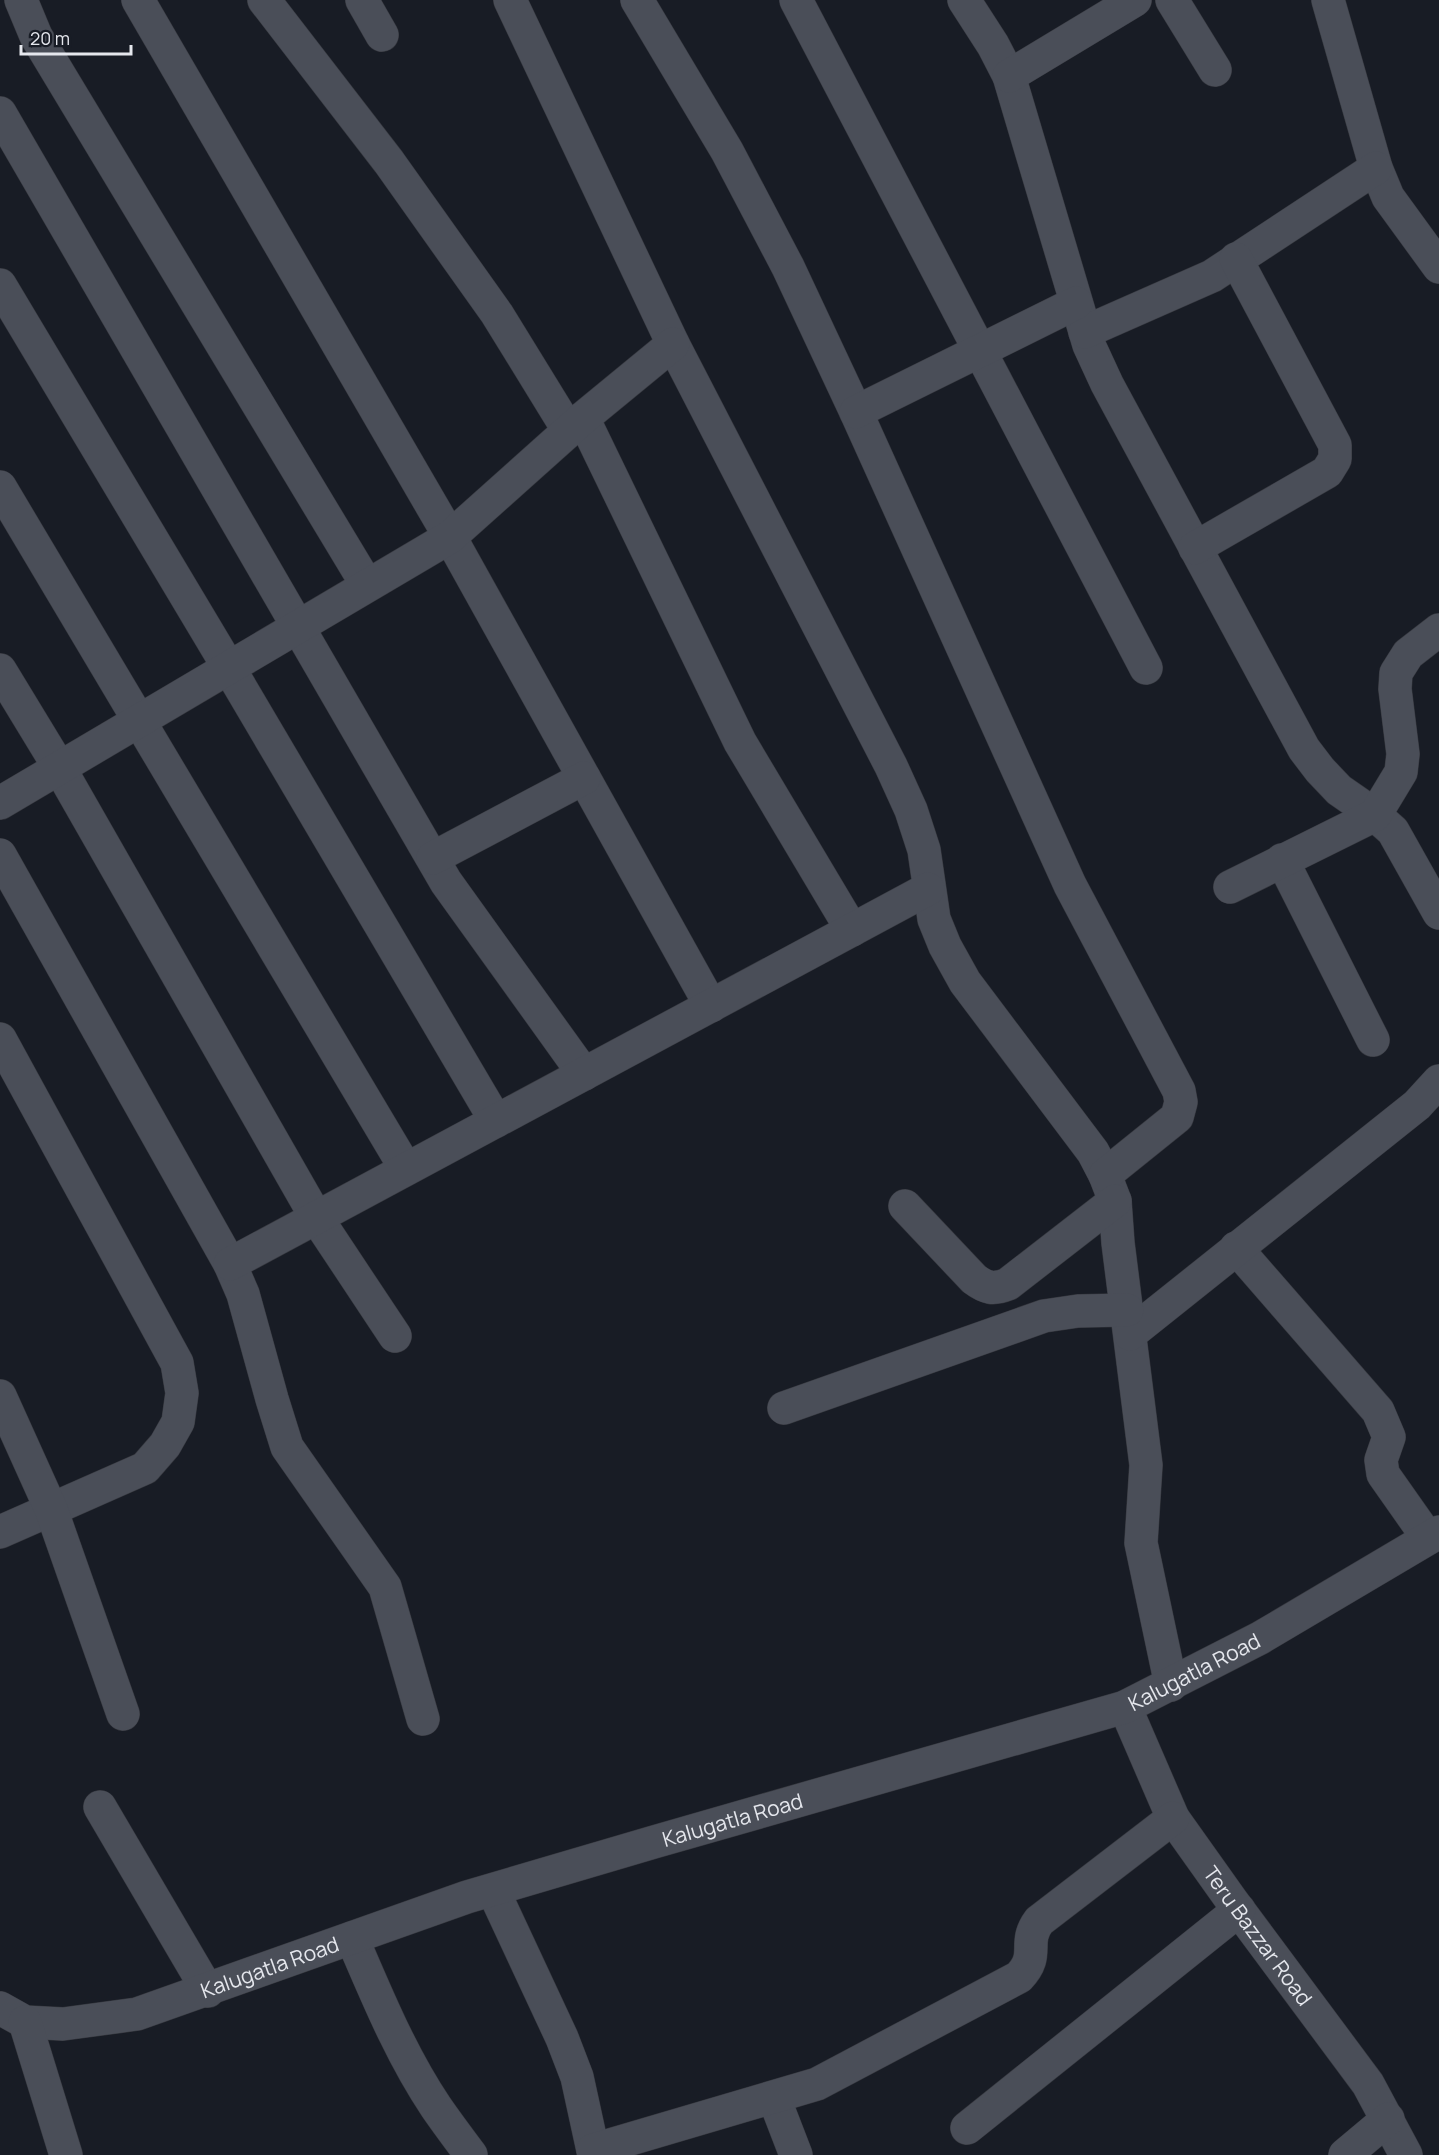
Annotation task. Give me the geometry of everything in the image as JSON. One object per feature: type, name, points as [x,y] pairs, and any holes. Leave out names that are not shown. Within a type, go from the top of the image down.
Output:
[{"type":"street","points":[[21,0],[36,36],[367,585]]},
{"type":"street","points":[[138,0],[450,537],[711,1006]]},
{"type":"street","points":[[264,0],[389,162],[576,425],[740,742],[852,930]]},
{"type":"street","points":[[362,0],[381,35]]},
{"type":"street","points":[[510,0],[673,344],[891,766],[911,810],[924,850],[934,919],[945,946],[965,982],[1093,1152],[1110,1188],[1146,1465],[1141,1543],[1171,1685]]},
{"type":"street","points":[[637,0],[761,214],[856,412],[1070,885],[1179,1091],[1181,1102],[1177,1117],[1110,1188],[1008,1284],[997,1288],[986,1287],[974,1279],[905,1206]]},
{"type":"street","points":[[796,0],[1146,668]]},
{"type":"street","points":[[964,0],[993,45],[1009,76],[1080,318],[1107,384],[1304,749],[1339,790],[1376,815],[1393,831],[1439,913]]},
{"type":"street","points":[[1009,76],[1135,0]]},
{"type":"street","points":[[1172,0],[1215,70]]},
{"type":"street","points":[[1328,0],[1376,168],[1388,197],[1439,267]]},
{"type":"street","points":[[0,113],[433,858],[473,922],[584,1074]]},
{"type":"street","points":[[856,412],[981,350],[1212,276],[1376,168]]},
{"type":"street","points":[[1195,548],[1327,472],[1335,459],[1335,445],[1236,260]]},
{"type":"street","points":[[0,285],[496,1121]]},
{"type":"street","points":[[0,803],[450,537],[576,425],[673,344]]},
{"type":"street","points":[[0,487],[406,1169]]},
{"type":"street","points":[[1230,886],[1376,815],[1401,772],[1403,754],[1395,690],[1396,673],[1408,654],[1439,630]]},
{"type":"street","points":[[0,670],[59,767],[316,1217],[395,1336]]},
{"type":"street","points":[[433,858],[584,778]]},
{"type":"street","points":[[0,855],[230,1264],[243,1294],[287,1447],[385,1587],[423,1719]]},
{"type":"street","points":[[1282,860],[1373,1040]]},
{"type":"street","points":[[230,1264],[928,889]]},
{"type":"street","points":[[0,1532],[145,1468],[165,1445],[178,1422],[182,1393],[177,1363],[4,1056]]},
{"type":"street","points":[[784,1408],[1044,1317],[1078,1311],[1128,1322],[1236,1248],[1417,1105],[1439,1081]]},
{"type":"street","points":[[1236,1248],[1378,1411],[1389,1437],[1381,1460],[1383,1473],[1433,1535]]},
{"type":"street","points":[[0,1396],[51,1509],[123,1714]]},
{"type":"street","name":"Kalugatla Road","points":[[13,2015],[63,2024],[137,2014],[208,1991],[467,1897],[1125,1707],[1260,1638],[1433,1535]]},
{"type":"street","name":"Teru Bazzar Road","points":[[1125,1707],[1173,1818],[1368,2084],[1406,2155]]},
{"type":"street","points":[[100,1806],[208,1991]]},
{"type":"street","points":[[493,1890],[578,2077],[594,2153],[817,2084],[1019,1977],[1029,1967],[1032,1956],[1030,1944],[1032,1931],[1039,1921],[1173,1818]]},
{"type":"street","points":[[967,2128],[1239,1910]]},
{"type":"street","points":[[352,1938],[390,2025],[412,2066],[435,2106],[471,2155]]},
{"type":"street","points":[[13,2015],[66,2155]]},
{"type":"street","points":[[774,2098],[796,2155]]},
{"type":"street","points":[[1345,2155],[1388,2119]]}]
